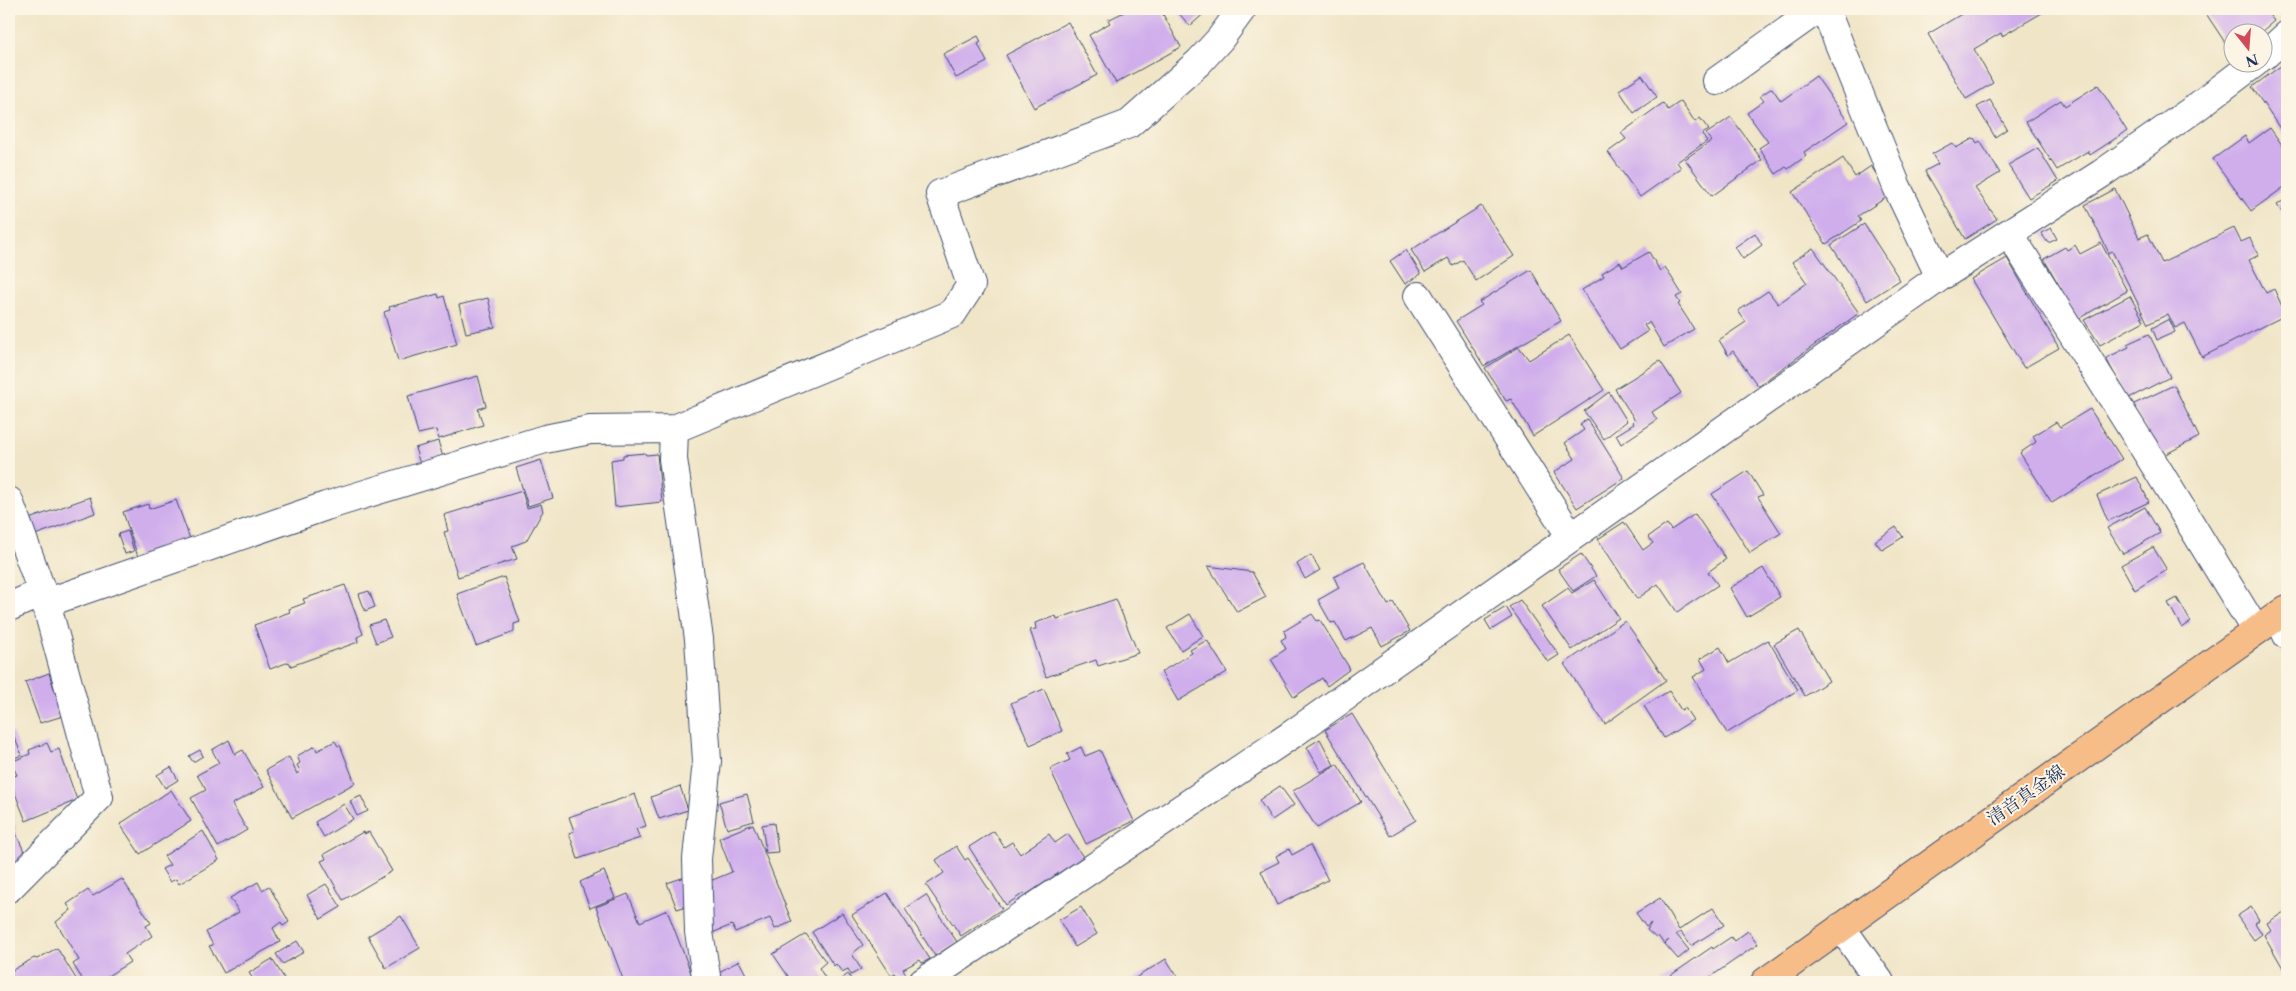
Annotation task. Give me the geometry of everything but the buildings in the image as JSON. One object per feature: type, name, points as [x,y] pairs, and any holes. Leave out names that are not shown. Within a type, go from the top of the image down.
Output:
[{"type":"main road","name":"清音真金線","points":[[1765,982],[2256,632],[2284,620]]},
{"type":"street","points":[[9,607],[45,598],[326,506],[545,439],[590,430],[674,430],[952,314],[971,284],[940,194],[1129,124],[1199,62],[1220,39],[1242,9]]},
{"type":"street","points":[[1717,81],[1818,9]]},
{"type":"street","points":[[1826,9],[1897,187],[1940,277]]},
{"type":"street","points":[[2274,47],[2287,35]]},
{"type":"street","points":[[923,982],[1290,736],[1940,277],[2101,174],[2194,109],[2243,72]]},
{"type":"street","points":[[2009,233],[2159,472],[2256,632]]},
{"type":"street","points":[[1418,296],[1571,536]]},
{"type":"street","points":[[674,430],[673,459],[699,639],[706,752],[697,859],[699,932],[706,982]]},
{"type":"street","points":[[9,501],[45,598],[100,797],[9,888]]},
{"type":"street","points":[[1841,927],[1880,982]]}]
